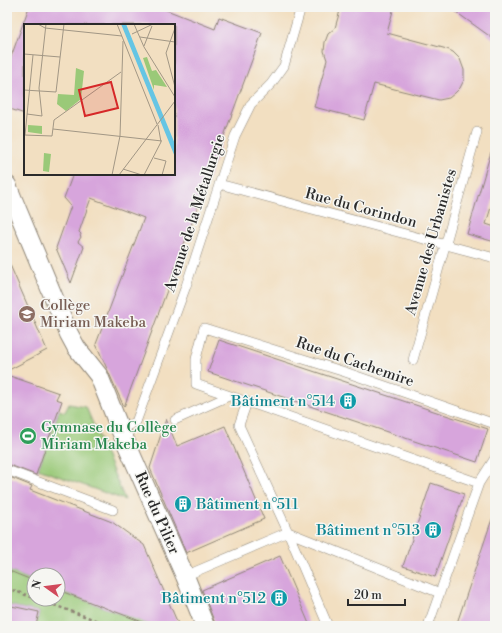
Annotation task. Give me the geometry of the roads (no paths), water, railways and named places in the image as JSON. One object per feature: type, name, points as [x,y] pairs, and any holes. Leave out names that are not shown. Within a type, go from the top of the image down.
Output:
[{"type":"street","name":"Rue du Pilier","points":[[7,185],[69,334],[76,347],[99,376],[120,429],[185,576],[205,626]]},
{"type":"lane","name":"Avenue de la Métallurgie","points":[[120,429],[136,422],[186,286],[235,136],[251,104],[271,84],[284,66],[301,7]]},
{"type":"lane","name":"Avenue des Urbanistes","points":[[413,360],[476,132]]},
{"type":"lane","name":"Rue du Corindon","points":[[219,184],[495,258]]},
{"type":"lane","name":"Rue du Cachemire","points":[[229,396],[196,384],[196,359],[204,328],[345,372],[495,424]]},
{"type":"lane","points":[[175,420],[229,396],[479,483]]},
{"type":"lane","points":[[247,402],[239,425],[288,532],[328,626]]},
{"type":"lane","points":[[428,626],[479,483],[495,458]]},
{"type":"lane","points":[[7,470],[113,510]]},
{"type":"lane","points":[[185,576],[288,532],[440,593]]},
{"type":"place","name":"Collège Miriam Makeba","points":[[27,314]]},
{"type":"place","name":"Bâtiment n°514","points":[[348,401]]},
{"type":"place","name":"Gymnase du Collège Miriam Makeba","points":[[28,436]]},
{"type":"place","name":"Bâtiment n°511","points":[[183,504]]},
{"type":"place","name":"Bâtiment n°513","points":[[433,530]]},
{"type":"place","name":"Bâtiment n°512","points":[[279,598]]}]
